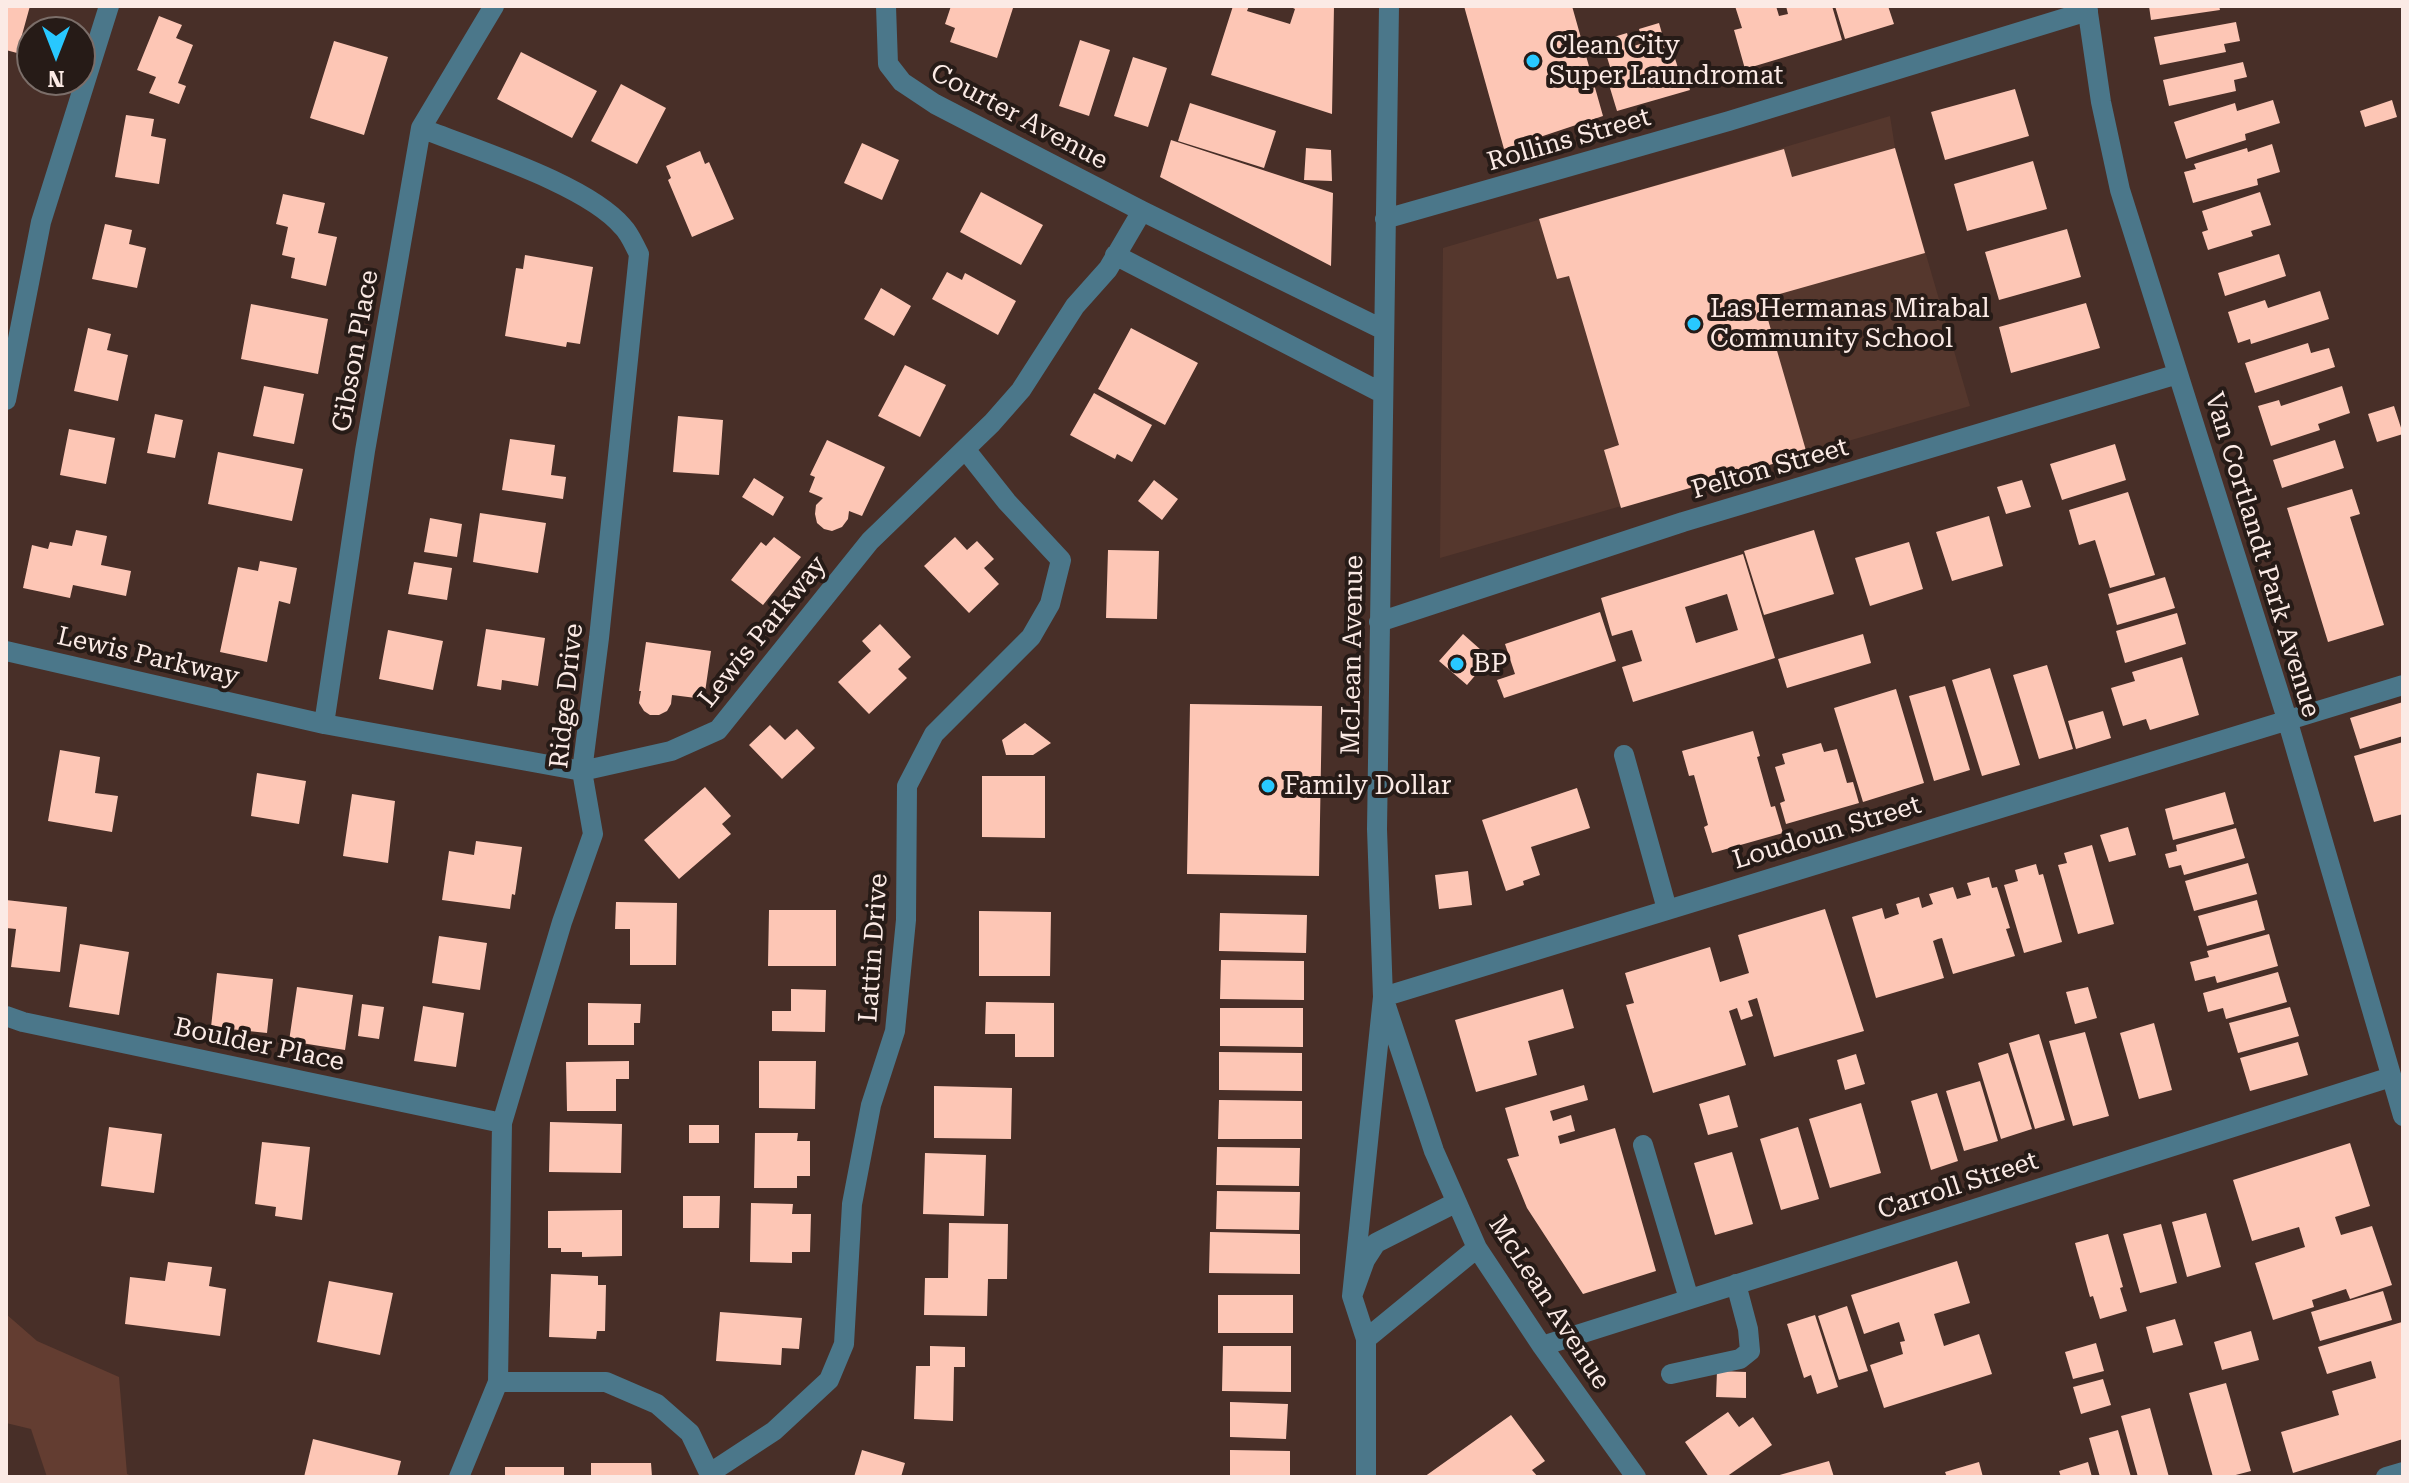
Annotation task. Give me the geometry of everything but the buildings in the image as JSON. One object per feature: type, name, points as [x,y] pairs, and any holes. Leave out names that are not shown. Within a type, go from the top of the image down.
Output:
[{"type":"street","points":[[6,400],[41,222],[109,6]]},
{"type":"street","name":"Gibson Place","points":[[324,724],[365,451],[421,128],[494,6]]},
{"type":"street","name":"Courter Avenue","points":[[886,6],[888,64],[902,82],[935,104],[1142,211]]},
{"type":"street","name":"McLean Avenue","points":[[1389,6],[1377,829],[1383,997],[1434,1151],[1477,1248],[1542,1346],[1636,1477]]},
{"type":"street","name":"Rollins Street","points":[[1385,219],[1729,121],[2088,9]]},
{"type":"street","name":"Van Cortlandt Park Avenue","points":[[2088,9],[2101,102],[2120,190],[2287,719],[2403,1116]]},
{"type":"street","name":"Ridge Drive","points":[[421,128],[570,188],[599,206],[623,227],[639,254],[582,771],[593,834],[562,922],[502,1123],[498,1382],[459,1477]]},
{"type":"street","points":[[1142,211],[1382,329]]},
{"type":"street","name":"Lewis Parkway","points":[[6,651],[324,724],[582,771],[671,751],[718,730],[870,541],[1021,390],[1075,306],[1108,269],[1142,211]]},
{"type":"street","points":[[1115,255],[1382,393]]},
{"type":"street","name":"Pelton Street","points":[[1379,622],[1683,522],[2178,374]]},
{"type":"street","name":"Lattin Drive","points":[[710,1475],[774,1431],[829,1380],[844,1344],[852,1204],[871,1105],[895,1031],[906,920],[907,786],[934,734],[1031,637],[1050,604],[1061,560],[1007,502],[965,449]]},
{"type":"street","name":"Loudoun Street","points":[[1383,997],[2403,685]]},
{"type":"street","points":[[1624,755],[1667,909]]},
{"type":"street","points":[[1366,1477],[1366,1339],[1352,1296],[1383,997]]},
{"type":"street","name":"Boulder Place","points":[[6,1016],[502,1123]]},
{"type":"street","name":"Carroll Street","points":[[1542,1346],[2391,1077]]},
{"type":"street","points":[[1643,1145],[1689,1299]]},
{"type":"street","points":[[1352,1296],[1365,1260],[1376,1243],[1455,1203]]},
{"type":"street","points":[[1366,1339],[1477,1248]]},
{"type":"street","points":[[1671,1374],[1740,1359],[1750,1351],[1748,1329],[1736,1284]]},
{"type":"street","points":[[498,1382],[606,1382],[657,1404],[690,1433],[710,1475]]},
{"type":"street","points":[[2386,1477],[2403,1472]]},
{"type":"shaded area","name":"Las Hermanas Mirabal Community School","points":[[1890,116],[1895,148],[1970,406],[1440,558],[1443,248]]},
{"type":"shaded area","points":[[6,1314],[37,1341],[119,1377],[127,1474],[134,1477],[47,1477],[31,1429],[6,1423]]},
{"type":"place","name":"Clean City Super Laundromat","points":[[1533,61]]},
{"type":"place","name":"Las Hermanas Mirabal Community School","points":[[1694,324]]},
{"type":"place","name":"BP","points":[[1457,664]]},
{"type":"place","name":"Family Dollar","points":[[1268,786]]}]
